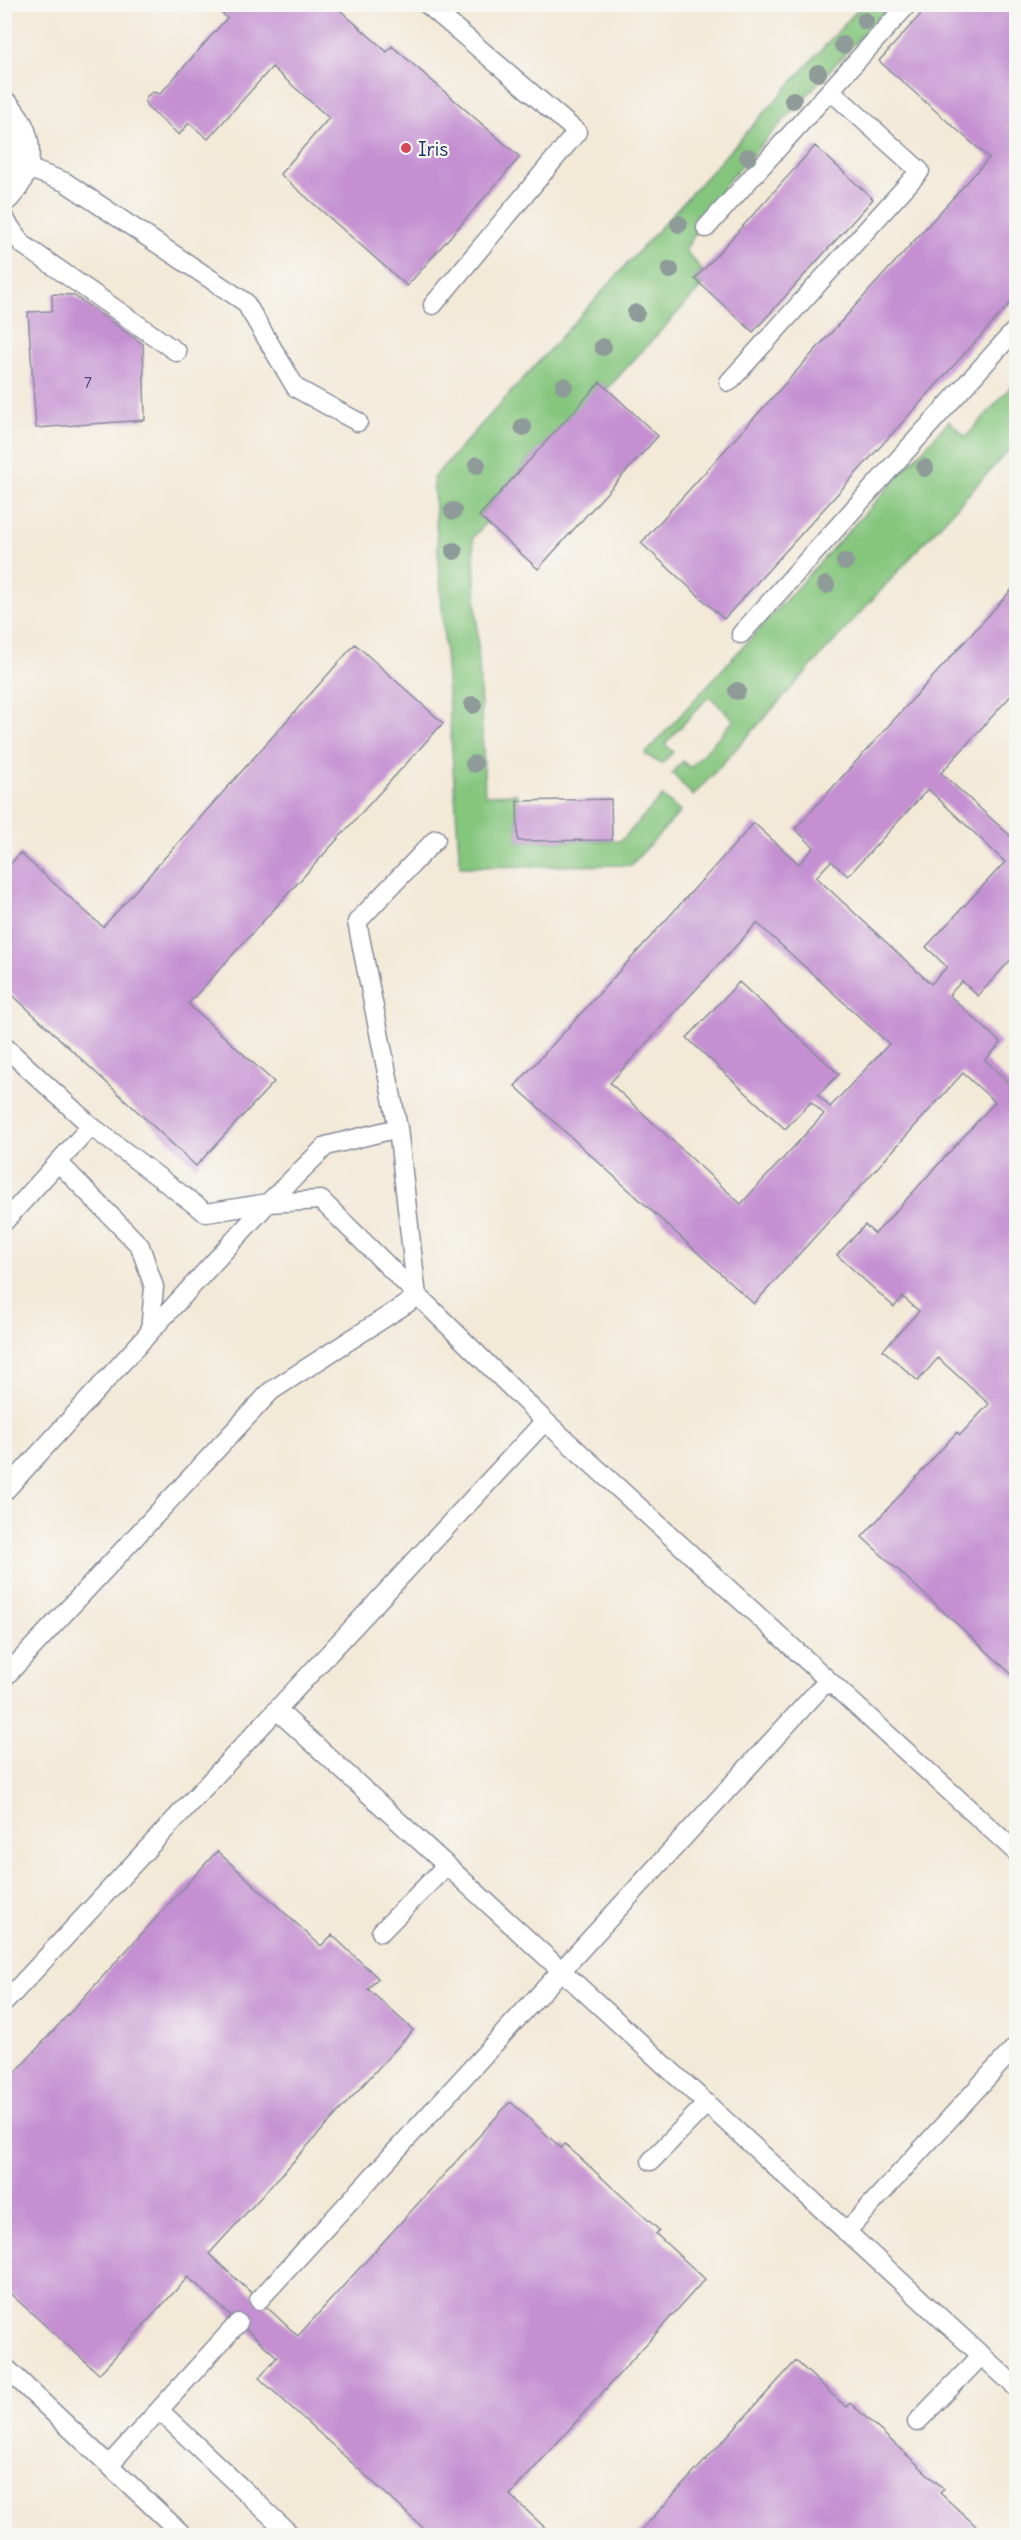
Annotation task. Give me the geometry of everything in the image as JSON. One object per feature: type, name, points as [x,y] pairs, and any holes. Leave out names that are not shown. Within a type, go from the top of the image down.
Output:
[{"type":"street","points":[[4,109],[18,126],[23,145],[22,166],[14,184],[4,194]]},
{"type":"lane","points":[[427,4],[577,132],[433,305]]},
{"type":"lane","points":[[706,228],[908,4]]},
{"type":"lane","points":[[729,382],[920,171],[831,91]]},
{"type":"lane","points":[[22,166],[65,182],[244,303],[296,388],[358,422]]},
{"type":"lane","points":[[4,218],[22,244],[177,352]]},
{"type":"lane","points":[[741,634],[1017,329]]},
{"type":"lane","points":[[417,1297],[398,1128],[357,922],[436,839]]},
{"type":"lane","points":[[4,1046],[91,1126],[206,1213],[268,1203],[321,1200],[545,1421],[1017,1852]]},
{"type":"lane","points":[[4,1222],[91,1126]]},
{"type":"lane","points":[[4,1492],[268,1203],[326,1146],[398,1128]]},
{"type":"lane","points":[[58,1162],[140,1246],[154,1287],[150,1332]]},
{"type":"lane","points":[[4,1678],[271,1391],[417,1297]]},
{"type":"lane","points":[[4,2003],[545,1421]]},
{"type":"lane","points":[[259,2300],[828,1680]]},
{"type":"lane","points":[[277,1710],[1017,2387]]},
{"type":"lane","points":[[381,1932],[447,1865]]},
{"type":"lane","points":[[846,2232],[1017,2046]]},
{"type":"lane","points":[[651,2161],[707,2103]]},
{"type":"lane","points":[[109,2464],[238,2323]]},
{"type":"lane","points":[[917,2422],[982,2355]]},
{"type":"lane","points":[[4,2366],[184,2535]]},
{"type":"lane","points":[[159,2410],[292,2535]]},
{"type":"green space","points":[[862,5],[890,5],[727,182],[685,250],[702,270],[695,279],[702,286],[607,389],[600,383],[479,515],[487,522],[473,537],[485,795],[517,794],[518,841],[621,841],[662,796],[680,812],[631,865],[460,867],[433,478]]},
{"type":"green space","points":[[1016,381],[1016,442],[693,796],[672,773],[683,761],[690,768],[734,720],[709,696],[665,744],[673,752],[661,764],[645,754],[949,421],[966,437]]},
{"type":"building","name":"Iris","points":[[212,4],[333,4],[387,52],[392,46],[520,157],[407,286],[280,174],[329,118],[272,67],[208,139],[189,123],[179,135],[147,107],[145,101],[147,96],[153,92],[160,94],[227,18]]},
{"type":"building","points":[[930,4],[1016,4],[1016,297],[724,619],[641,543],[989,158],[879,61]]},
{"type":"building","points":[[815,146],[873,199],[753,332],[695,279]]},
{"type":"building","points":[[52,294],[73,295],[143,344],[145,420],[36,428],[28,312],[52,311]]},
{"type":"building","points":[[600,382],[658,436],[538,569],[479,516]]},
{"type":"building","points":[[1016,585],[1016,690],[941,773],[1016,841],[1016,954],[978,996],[962,981],[949,995],[1001,1043],[985,1060],[1011,1085],[1016,1079],[1016,1678],[862,1537],[957,1432],[960,1435],[989,1404],[938,1358],[918,1381],[883,1350],[919,1311],[903,1297],[894,1307],[837,1255],[865,1225],[875,1234],[995,1102],[963,1073],[754,1304],[515,1086],[754,823],[799,864],[814,847],[795,829]],"holes":[[[928,789],[1005,862],[926,947],[947,967],[931,984],[816,877],[831,861],[848,876]],[[757,923],[889,1044],[830,1107],[818,1095],[839,1074],[739,982],[687,1038],[785,1129],[811,1102],[824,1114],[741,1204],[610,1083]]]},
{"type":"building","points":[[355,644],[443,723],[188,1004],[274,1082],[196,1166],[4,987],[4,872],[20,853],[103,927]]},
{"type":"building","points":[[611,799],[612,840],[518,841],[517,801]]},
{"type":"building","points":[[217,1851],[321,1946],[332,1935],[378,1978],[368,1989],[413,2030],[209,2254],[298,2336],[509,2103],[512,2103],[561,2148],[565,2144],[659,2230],[656,2234],[705,2279],[510,2495],[554,2536],[432,2536],[259,2378],[277,2357],[188,2277],[99,2374],[4,2288],[4,2085]]},
{"type":"building","points":[[796,2361],[846,2407],[850,2403],[944,2489],[940,2493],[987,2536],[636,2536]]},
{"type":"place","name":"Iris","points":[[406,148]]}]
